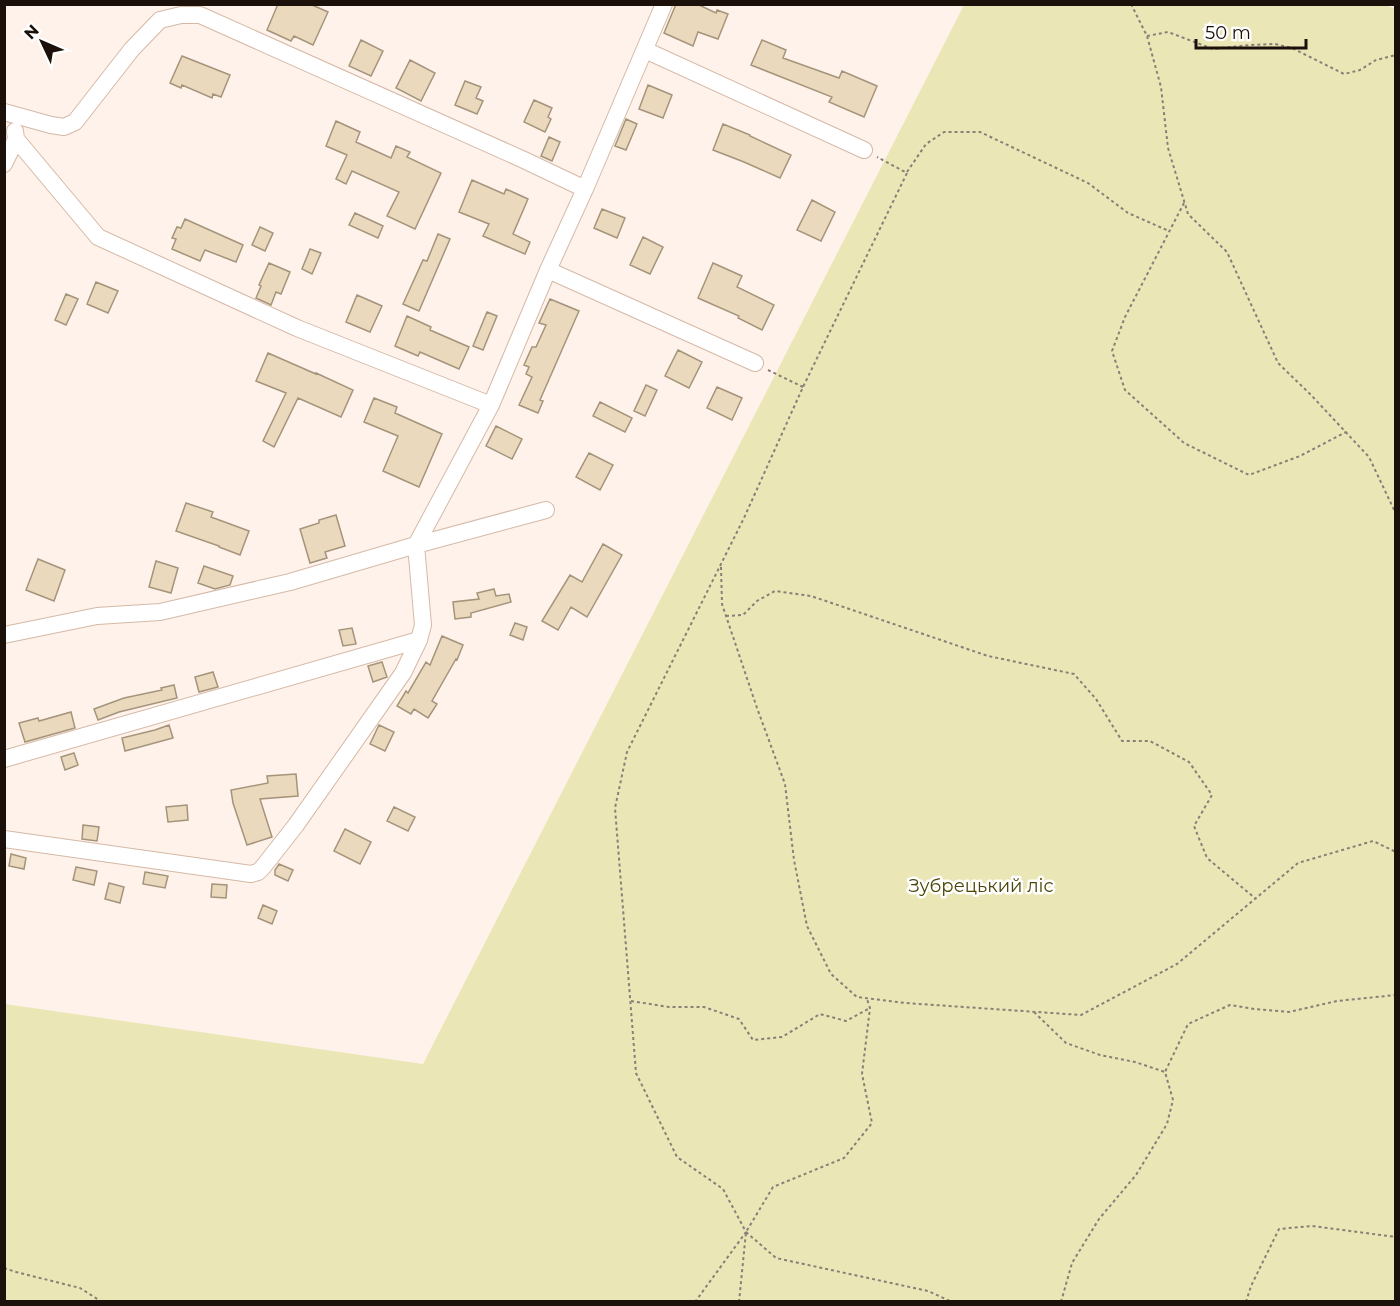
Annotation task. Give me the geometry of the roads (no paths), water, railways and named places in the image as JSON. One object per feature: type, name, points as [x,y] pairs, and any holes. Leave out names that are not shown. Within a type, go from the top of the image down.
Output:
[{"type":"street","points":[[4,839],[251,874],[258,872],[296,825],[403,673],[419,640],[423,625],[416,545],[491,405],[664,4]]},
{"type":"street","points":[[9,113],[64,127],[75,122],[164,12],[200,15],[585,189]]},
{"type":"street","points":[[645,50],[864,150]]},
{"type":"street","points":[[9,113],[16,139],[98,237],[297,328],[491,405]]},
{"type":"street","points":[[4,164],[16,139]]},
{"type":"street","points":[[548,270],[755,363]]},
{"type":"street","points":[[4,635],[97,616],[160,612],[290,582],[546,510]]},
{"type":"street","points":[[4,759],[419,640]]},
{"type":"park label","name":"Зубрецький ліс","points":[[981,886]]}]
